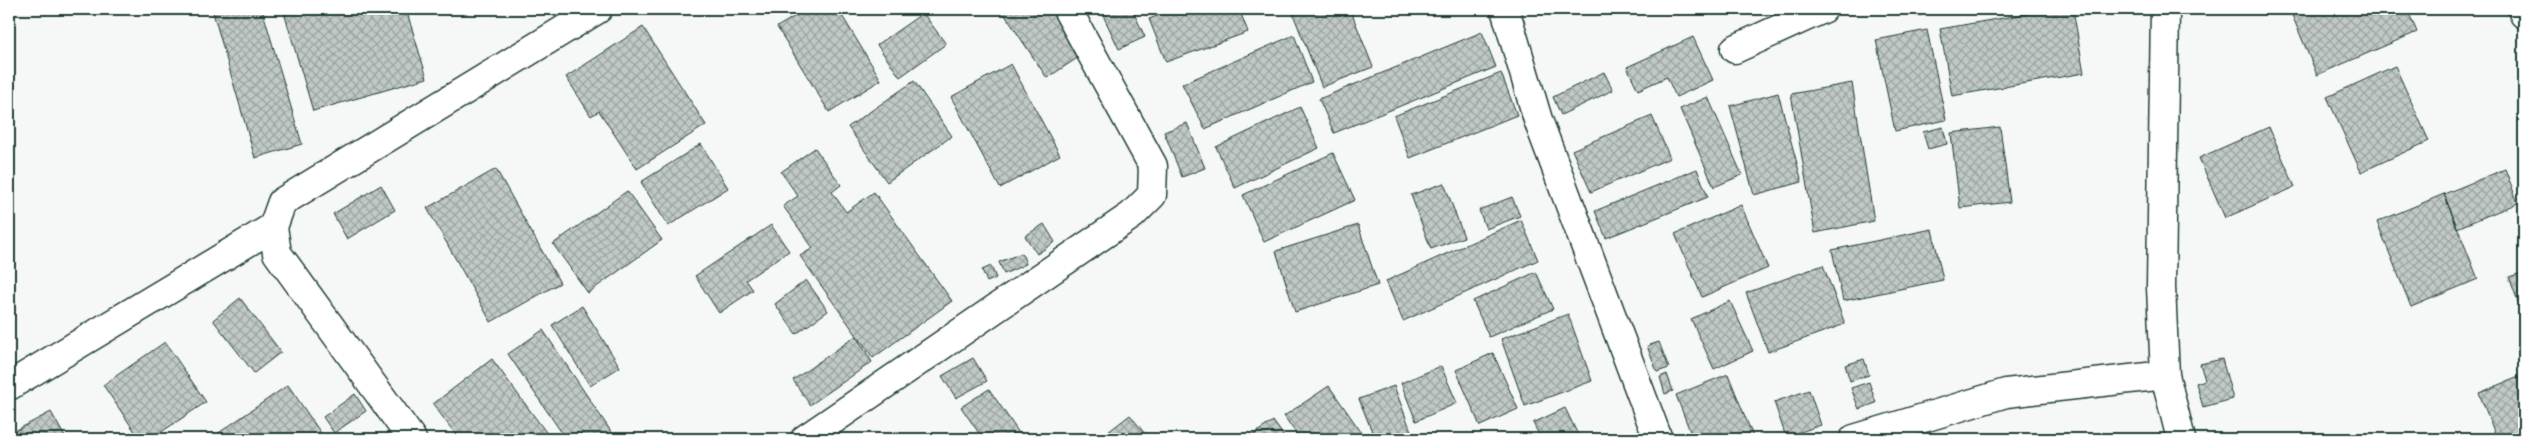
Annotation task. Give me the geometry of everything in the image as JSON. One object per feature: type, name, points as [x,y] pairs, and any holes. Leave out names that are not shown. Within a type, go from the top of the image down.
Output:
[{"type":"street","points":[[412,439],[277,253],[273,227],[282,202],[598,9]]},
{"type":"street","points":[[806,439],[1132,215],[1152,195],[1153,166],[1068,9]]},
{"type":"street","points":[[1505,9],[1538,120],[1658,439]]},
{"type":"street","points":[[1735,49],[1823,9]]},
{"type":"street","points":[[2165,9],[2161,286],[2165,375],[2181,439]]},
{"type":"street","points":[[2522,9],[2524,14]]},
{"type":"street","points":[[9,386],[273,227]]},
{"type":"street","points":[[1854,439],[2006,393],[2165,375]]},
{"type":"building","points":[[212,9],[262,9],[302,144],[255,158]]},
{"type":"building","points":[[283,9],[406,9],[427,78],[313,111]]},
{"type":"building","points":[[807,9],[838,9],[881,80],[829,112],[777,27]]},
{"type":"building","points":[[1008,9],[1056,9],[1085,53],[1047,78],[1003,12]]},
{"type":"building","points":[[1100,9],[1132,9],[1145,37],[1119,49]]},
{"type":"building","points":[[1176,9],[1239,9],[1248,32],[1166,62],[1149,19]]},
{"type":"building","points":[[1291,9],[1350,9],[1373,67],[1322,87]]},
{"type":"building","points":[[1915,9],[1940,9],[1940,11],[1916,16]]},
{"type":"building","points":[[2054,9],[2073,9],[2084,73],[1952,96],[1940,29]]},
{"type":"building","points":[[2307,9],[2407,9],[2417,32],[2317,75],[2292,15]]},
{"type":"building","points":[[923,13],[946,44],[900,77],[877,45]]},
{"type":"building","points":[[643,27],[706,125],[637,169],[599,111],[591,116],[566,77]]},
{"type":"building","points":[[1927,30],[1946,120],[1895,131],[1876,40]]},
{"type":"building","points":[[1482,32],[1496,67],[1334,133],[1319,99]]},
{"type":"building","points":[[1294,35],[1312,82],[1205,129],[1182,84]]},
{"type":"building","points":[[1693,37],[1713,80],[1676,97],[1667,77],[1638,90],[1627,67]]},
{"type":"building","points":[[1011,64],[1060,155],[1000,188],[951,97]]},
{"type":"building","points":[[2395,66],[2429,141],[2361,172],[2327,97]]},
{"type":"building","points":[[1604,72],[1613,90],[1561,115],[1553,97]]},
{"type":"building","points":[[1501,73],[1517,115],[1410,158],[1394,116]]},
{"type":"building","points":[[914,81],[952,136],[887,182],[848,127]]},
{"type":"building","points":[[1852,83],[1874,221],[1815,233],[1791,94]]},
{"type":"building","points":[[1778,93],[1802,182],[1754,195],[1730,106]]},
{"type":"building","points":[[1708,97],[1742,175],[1714,187],[1680,109]]},
{"type":"building","points":[[1300,107],[1319,148],[1235,188],[1216,147]]},
{"type":"building","points":[[1652,116],[1670,158],[1591,192],[1572,150]]},
{"type":"building","points":[[1187,123],[1205,168],[1182,177],[1164,132]]},
{"type":"building","points":[[1943,127],[1947,144],[1928,149],[1923,132]]},
{"type":"building","points":[[2000,127],[2010,202],[1960,208],[1951,133]]},
{"type":"building","points":[[2269,127],[2295,187],[2225,218],[2199,158]]},
{"type":"building","points":[[701,144],[728,188],[668,226],[641,182]]},
{"type":"building","points":[[815,148],[841,185],[832,192],[846,212],[874,192],[952,301],[873,358],[800,256],[813,248],[783,206],[798,196],[781,172]]},
{"type":"building","points":[[1333,153],[1355,200],[1264,242],[1243,195]]},
{"type":"building","points":[[496,169],[560,283],[491,322],[427,208]]},
{"type":"building","points":[[1697,169],[1708,197],[1606,238],[1595,211]]},
{"type":"building","points":[[2505,169],[2518,203],[2457,228],[2444,194]]},
{"type":"building","points":[[1444,183],[1464,237],[1431,249],[1411,195]]},
{"type":"building","points":[[381,185],[395,210],[347,239],[333,214]]},
{"type":"building","points":[[627,191],[662,240],[588,293],[553,244]]},
{"type":"building","points":[[2444,194],[2478,279],[2411,307],[2377,222]]},
{"type":"building","points":[[1512,197],[1520,216],[1486,229],[1479,210]]},
{"type":"building","points":[[1741,205],[1768,268],[1702,297],[1675,234]]},
{"type":"building","points":[[1521,220],[1538,260],[1403,321],[1386,281]]},
{"type":"building","points":[[1044,224],[1055,242],[1037,254],[1025,236]]},
{"type":"building","points":[[771,225],[789,251],[746,280],[753,290],[719,313],[695,276]]},
{"type":"building","points":[[1358,225],[1378,285],[1295,312],[1276,251]]},
{"type":"building","points":[[1932,229],[1943,280],[1843,301],[1832,250]]},
{"type":"building","points":[[1022,253],[1026,264],[1004,274],[999,262]]},
{"type":"building","points":[[1823,265],[1845,324],[1768,352],[1746,293]]},
{"type":"building","points":[[991,266],[996,278],[987,282],[982,270]]},
{"type":"building","points":[[1536,272],[1553,309],[1489,337],[1473,301]]},
{"type":"building","points":[[2524,272],[2524,306],[2520,307],[2509,277]]},
{"type":"building","points":[[806,280],[828,311],[796,334],[775,304]]},
{"type":"building","points":[[240,298],[281,352],[254,373],[213,320]]},
{"type":"building","points":[[1730,301],[1753,351],[1714,369],[1691,319]]},
{"type":"building","points":[[582,306],[620,367],[590,386],[552,325]]},
{"type":"building","points":[[1568,314],[1592,381],[1525,406],[1501,339]]},
{"type":"building","points":[[543,330],[616,439],[566,439],[508,354]]},
{"type":"building","points":[[856,336],[872,362],[810,405],[793,380]]},
{"type":"building","points":[[165,342],[206,402],[151,439],[140,439],[103,385]]},
{"type":"building","points":[[1659,342],[1669,368],[1657,372],[1647,346]]},
{"type":"building","points":[[1493,353],[1518,409],[1480,426],[1456,370]]},
{"type":"building","points":[[973,358],[987,381],[956,398],[942,376]]},
{"type":"building","points":[[492,359],[551,439],[459,439],[433,404]]},
{"type":"building","points":[[1864,359],[1869,375],[1850,381],[1845,365]]},
{"type":"building","points":[[2222,359],[2233,399],[2203,407],[2196,383],[2205,380],[2200,364]]},
{"type":"building","points":[[1441,366],[1457,403],[1416,421],[1401,383]]},
{"type":"building","points":[[1667,374],[1673,391],[1665,394],[1660,377]]},
{"type":"building","points":[[1728,374],[1754,439],[1693,439],[1676,395]]},
{"type":"building","points":[[2524,375],[2524,439],[2497,439],[2479,393]]},
{"type":"building","points":[[1869,382],[1876,403],[1859,409],[1851,388]]},
{"type":"building","points":[[288,385],[325,439],[210,439]]},
{"type":"building","points":[[1329,386],[1366,439],[1300,439],[1284,416]]},
{"type":"building","points":[[1394,386],[1414,439],[1375,439],[1359,399]]},
{"type":"building","points":[[989,389],[1023,439],[983,439],[961,407]]},
{"type":"building","points":[[1809,390],[1821,425],[1786,437],[1774,402]]},
{"type":"building","points":[[355,394],[366,411],[334,433],[323,417]]},
{"type":"building","points":[[1565,408],[1580,439],[1541,439],[1533,423]]},
{"type":"building","points":[[51,412],[66,439],[14,439],[11,433]]},
{"type":"building","points":[[1130,415],[1149,439],[1099,439]]},
{"type":"building","points":[[1273,421],[1286,439],[1247,439]]},
{"type":"building","points":[[893,433],[898,439],[885,439]]}]
